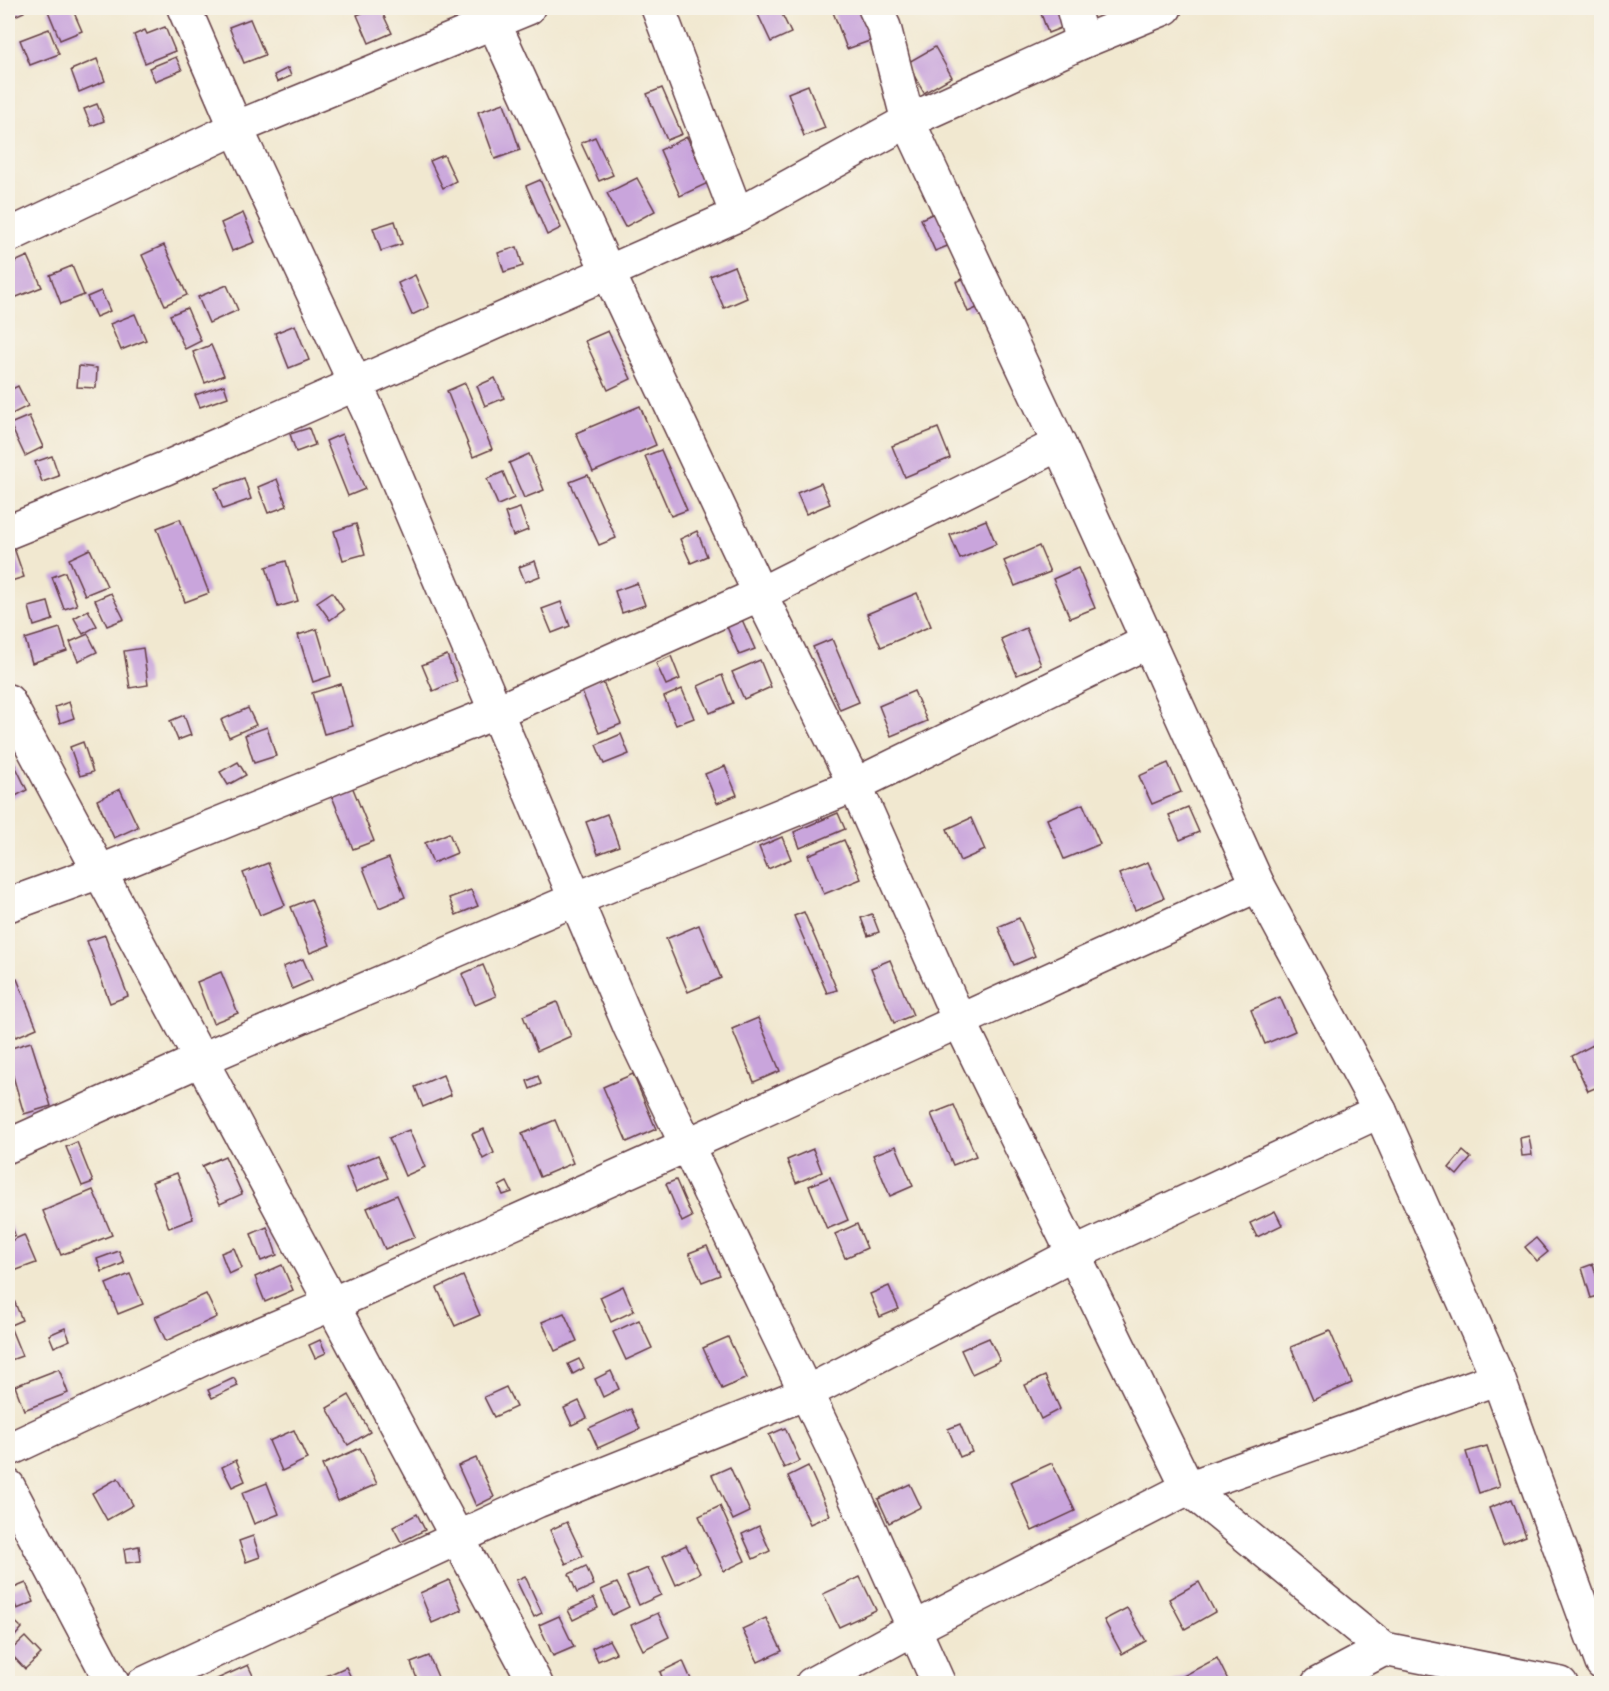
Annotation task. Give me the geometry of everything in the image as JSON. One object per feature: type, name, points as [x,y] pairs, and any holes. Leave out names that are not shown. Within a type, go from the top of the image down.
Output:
[{"type":"street","points":[[184,8],[236,128],[355,383],[630,1027],[806,1393],[939,1683]]},
{"type":"street","points":[[8,236],[236,128],[490,15],[528,8]]},
{"type":"street","points":[[658,8],[737,215]]},
{"type":"street","points":[[875,8],[884,27],[908,121],[1059,444],[1258,885],[1380,1111],[1498,1378],[1602,1663]]},
{"type":"street","points":[[1073,8],[1082,42]]},
{"type":"street","points":[[8,532],[166,468],[737,215],[908,121],[1082,42],[1165,8]]},
{"type":"street","points":[[490,15],[760,594],[855,786],[959,1020],[1188,1488],[1384,1649],[1561,1683]]},
{"type":"street","points":[[8,904],[99,872],[496,712],[760,594],[1059,444]]},
{"type":"street","points":[[8,1146],[200,1060],[576,899],[855,786],[1147,642]]},
{"type":"street","points":[[8,701],[536,1683]]},
{"type":"street","points":[[8,1450],[211,1355],[332,1304],[1258,885]]},
{"type":"street","points":[[143,1683],[537,1501],[806,1393],[1074,1254],[1380,1111]]},
{"type":"street","points":[[812,1683],[1188,1488],[1498,1378]]},
{"type":"street","points":[[8,1486],[112,1683]]},
{"type":"street","points":[[1318,1683],[1384,1649]]},
{"type":"building","points":[[8,8],[22,8],[24,12],[8,19]]},
{"type":"building","points":[[57,8],[72,8],[82,31],[60,40],[48,11]]},
{"type":"building","points":[[380,8],[392,33],[369,43],[357,15]]},
{"type":"building","points":[[755,8],[779,8],[791,33],[771,42]]},
{"type":"building","points":[[846,8],[864,8],[875,39],[847,49],[833,12]]},
{"type":"building","points":[[1039,8],[1065,8],[1071,24],[1048,33]]},
{"type":"building","points":[[250,19],[265,55],[244,63],[229,27]]},
{"type":"building","points":[[165,27],[175,51],[145,63],[134,35],[145,30],[147,34]]},
{"type":"building","points":[[49,29],[59,54],[30,65],[20,40]]},
{"type":"building","points":[[935,47],[952,77],[924,93],[907,63]]},
{"type":"building","points":[[176,57],[182,70],[155,81],[149,68]]},
{"type":"building","points":[[97,59],[105,81],[79,92],[71,70]]},
{"type":"building","points":[[288,68],[291,76],[277,82],[274,75]]},
{"type":"building","points":[[808,85],[825,128],[804,136],[788,93]]},
{"type":"building","points":[[662,88],[682,134],[667,140],[647,94]]},
{"type":"building","points":[[504,103],[520,150],[495,159],[478,112]]},
{"type":"building","points":[[97,104],[104,121],[91,126],[84,109]]},
{"type":"building","points":[[595,137],[613,175],[599,181],[581,143]]},
{"type":"building","points":[[687,137],[708,183],[680,196],[660,150]]},
{"type":"building","points":[[444,155],[456,181],[443,188],[430,161]]},
{"type":"building","points":[[637,178],[655,211],[625,227],[607,193]]},
{"type":"building","points":[[540,180],[561,228],[547,235],[526,186]]},
{"type":"building","points":[[941,210],[955,243],[935,251],[921,219]]},
{"type":"building","points":[[243,213],[255,242],[232,251],[221,223]]},
{"type":"building","points":[[395,221],[402,244],[381,251],[373,228]]},
{"type":"building","points":[[164,245],[187,295],[165,305],[142,255]]},
{"type":"building","points":[[517,247],[523,266],[504,272],[498,253]]},
{"type":"building","points":[[28,256],[42,287],[14,298],[8,282],[8,265]]},
{"type":"building","points":[[72,266],[84,295],[61,304],[50,275]]},
{"type":"building","points":[[734,266],[747,298],[724,308],[710,276]]},
{"type":"building","points":[[415,275],[429,307],[412,315],[398,283]]},
{"type":"building","points":[[967,277],[979,307],[968,312],[956,282]]},
{"type":"building","points":[[227,285],[238,310],[209,323],[198,297]]},
{"type":"building","points":[[101,291],[110,311],[96,317],[87,297]]},
{"type":"building","points":[[187,308],[201,341],[185,349],[170,315]]},
{"type":"building","points":[[135,314],[146,340],[121,350],[110,324]]},
{"type":"building","points":[[295,325],[309,360],[289,368],[275,333]]},
{"type":"building","points":[[608,331],[631,379],[608,390],[585,341]]},
{"type":"building","points":[[211,345],[224,375],[205,383],[193,352]]},
{"type":"building","points":[[79,366],[97,368],[96,388],[77,387]]},
{"type":"building","points":[[495,378],[504,398],[485,406],[477,386]]},
{"type":"building","points":[[465,383],[492,449],[473,457],[447,391]]},
{"type":"building","points":[[224,385],[228,397],[200,407],[195,395]]},
{"type":"building","points":[[18,386],[28,406],[10,415],[8,391]]},
{"type":"building","points":[[640,406],[656,445],[593,472],[576,433]]},
{"type":"building","points":[[29,416],[43,447],[25,456],[10,424]]},
{"type":"building","points":[[309,428],[315,445],[296,452],[290,434]]},
{"type":"building","points":[[938,428],[950,458],[905,477],[892,446]]},
{"type":"building","points":[[342,434],[365,489],[348,496],[326,441]]},
{"type":"building","points":[[661,450],[687,510],[671,516],[645,456]]},
{"type":"building","points":[[529,454],[544,490],[524,498],[509,463]]},
{"type":"building","points":[[52,456],[59,476],[42,482],[35,462]]},
{"type":"building","points":[[503,472],[514,498],[498,505],[487,479]]},
{"type":"building","points":[[588,475],[616,538],[599,545],[570,482]]},
{"type":"building","points":[[244,478],[251,499],[223,509],[215,488]]},
{"type":"building","points":[[277,479],[287,506],[268,513],[258,487]]},
{"type":"building","points":[[821,483],[830,504],[806,514],[797,493]]},
{"type":"building","points":[[520,508],[528,530],[513,536],[505,513]]},
{"type":"building","points":[[180,519],[209,593],[185,602],[157,528]]},
{"type":"building","points":[[986,520],[996,544],[960,559],[950,535]]},
{"type":"building","points":[[356,524],[365,554],[343,560],[334,531]]},
{"type":"building","points":[[697,531],[707,556],[691,563],[680,539]]},
{"type":"building","points":[[13,545],[24,577],[8,582],[8,547]]},
{"type":"building","points":[[1039,546],[1050,572],[1015,586],[1004,561]]},
{"type":"building","points":[[90,549],[107,586],[85,595],[69,559]]},
{"type":"building","points":[[286,561],[298,601],[278,607],[266,567]]},
{"type":"building","points":[[535,561],[540,576],[525,582],[519,567]]},
{"type":"building","points":[[1078,568],[1095,608],[1070,618],[1053,579]]},
{"type":"building","points":[[65,572],[77,605],[64,609],[52,577]]},
{"type":"building","points":[[637,583],[645,605],[622,613],[615,591]]},
{"type":"building","points":[[332,592],[344,610],[330,620],[317,602]]},
{"type":"building","points":[[111,593],[124,619],[107,626],[95,600]]},
{"type":"building","points":[[917,593],[931,626],[881,647],[867,614]]},
{"type":"building","points":[[48,602],[53,620],[34,626],[29,607]]},
{"type":"building","points":[[561,602],[570,626],[552,633],[542,609]]},
{"type":"building","points":[[88,610],[97,626],[83,634],[74,618]]},
{"type":"building","points":[[740,615],[755,649],[739,655],[725,622]]},
{"type":"building","points":[[60,628],[67,651],[32,663],[25,639]]},
{"type":"building","points":[[1026,628],[1041,665],[1017,675],[1001,639]]},
{"type":"building","points":[[317,629],[331,676],[313,682],[298,635]]},
{"type":"building","points":[[88,634],[97,652],[78,661],[70,642]]},
{"type":"building","points":[[832,639],[859,702],[840,710],[813,647]]},
{"type":"building","points":[[143,648],[148,685],[130,688],[124,651]]},
{"type":"building","points":[[447,655],[457,681],[433,691],[422,665]]},
{"type":"building","points":[[671,656],[680,679],[666,685],[656,663]]},
{"type":"building","points":[[760,660],[771,687],[744,699],[732,672]]},
{"type":"building","points":[[722,675],[733,703],[710,713],[698,686]]},
{"type":"building","points":[[601,678],[621,724],[599,733],[580,687]]},
{"type":"building","points":[[341,684],[353,726],[324,734],[312,693]]},
{"type":"building","points":[[682,689],[694,718],[676,725],[664,697]]},
{"type":"building","points":[[914,691],[927,721],[891,736],[879,706]]},
{"type":"building","points":[[69,702],[74,718],[60,723],[55,707]]},
{"type":"building","points":[[248,708],[256,725],[229,737],[221,720]]},
{"type":"building","points":[[184,715],[191,735],[178,740],[170,721]]},
{"type":"building","points":[[267,727],[276,756],[254,763],[245,735]]},
{"type":"building","points":[[621,734],[629,754],[604,764],[596,745]]},
{"type":"building","points":[[83,742],[93,772],[80,776],[70,747]]},
{"type":"building","points":[[238,762],[246,775],[228,785],[220,772]]},
{"type":"building","points":[[14,763],[27,790],[8,800],[8,766]]},
{"type":"building","points":[[1168,763],[1181,792],[1152,804],[1139,776]]},
{"type":"building","points":[[725,766],[737,795],[717,803],[705,774]]},
{"type":"building","points":[[352,786],[374,841],[353,849],[331,794]]},
{"type":"building","points":[[120,789],[138,827],[114,838],[97,800]]},
{"type":"building","points":[[1083,804],[1100,844],[1064,859],[1047,819]]},
{"type":"building","points":[[1188,807],[1199,832],[1180,840],[1169,815]]},
{"type":"building","points":[[838,813],[845,829],[800,848],[794,832]]},
{"type":"building","points":[[607,814],[619,846],[598,854],[586,822]]},
{"type":"building","points":[[971,818],[985,850],[960,861],[947,829]]},
{"type":"building","points":[[449,833],[457,853],[433,863],[425,843]]},
{"type":"building","points":[[782,837],[791,859],[768,869],[759,847]]},
{"type":"building","points":[[844,840],[861,879],[824,894],[808,855]]},
{"type":"building","points":[[389,858],[405,897],[379,908],[363,868]]},
{"type":"building","points":[[1148,862],[1164,898],[1135,910],[1119,874]]},
{"type":"building","points":[[268,863],[285,905],[260,915],[243,873]]},
{"type":"building","points":[[471,890],[478,906],[456,915],[449,898]]},
{"type":"building","points":[[311,899],[330,945],[310,953],[291,907]]},
{"type":"building","points":[[804,912],[837,990],[827,993],[794,916]]},
{"type":"building","points":[[872,914],[879,932],[868,936],[861,918]]},
{"type":"building","points":[[1019,918],[1035,956],[1014,965],[998,927]]},
{"type":"building","points":[[699,925],[721,978],[688,992],[666,939]]},
{"type":"building","points":[[105,935],[128,996],[110,1003],[87,941]]},
{"type":"building","points":[[303,959],[312,980],[292,989],[283,967]]},
{"type":"building","points":[[890,960],[913,1015],[894,1023],[871,968]]},
{"type":"building","points":[[483,965],[496,996],[475,1005],[462,974]]},
{"type":"building","points":[[221,972],[238,1013],[213,1023],[197,982]]},
{"type":"building","points":[[17,979],[37,1028],[16,1037],[8,1017],[8,983]]},
{"type":"building","points":[[1280,997],[1295,1031],[1265,1044],[1251,1010]]},
{"type":"building","points":[[557,1002],[571,1036],[537,1051],[523,1016]]},
{"type":"building","points":[[758,1018],[780,1071],[754,1082],[732,1029]]},
{"type":"building","points":[[31,1042],[51,1106],[24,1114],[8,1059],[8,1049]]},
{"type":"building","points":[[1593,1045],[1602,1063],[1602,1085],[1588,1091],[1572,1056]]},
{"type":"building","points":[[633,1074],[656,1129],[627,1142],[603,1087]]},
{"type":"building","points":[[443,1075],[451,1095],[423,1107],[415,1087]]},
{"type":"building","points":[[538,1076],[541,1084],[530,1089],[527,1081]]},
{"type":"building","points":[[954,1105],[976,1156],[953,1165],[931,1114]]},
{"type":"building","points":[[555,1120],[573,1163],[540,1177],[522,1134]]},
{"type":"building","points":[[484,1129],[494,1153],[483,1159],[472,1134]]},
{"type":"building","points":[[409,1130],[425,1167],[405,1176],[389,1138]]},
{"type":"building","points":[[1529,1136],[1532,1155],[1522,1156],[1520,1138]]},
{"type":"building","points":[[77,1142],[93,1182],[82,1186],[66,1147]]},
{"type":"building","points":[[896,1146],[913,1186],[890,1196],[873,1155]]},
{"type":"building","points":[[813,1149],[822,1172],[796,1183],[787,1160]]},
{"type":"building","points":[[1463,1151],[1471,1158],[1457,1175],[1449,1168]]},
{"type":"building","points":[[378,1155],[388,1178],[356,1192],[346,1168]]},
{"type":"building","points":[[225,1156],[242,1194],[220,1204],[202,1166]]},
{"type":"building","points":[[177,1173],[193,1219],[169,1228],[152,1182]]},
{"type":"building","points":[[830,1177],[848,1220],[827,1229],[809,1186]]},
{"type":"building","points":[[676,1180],[692,1217],[682,1222],[666,1184]]},
{"type":"building","points":[[507,1182],[512,1192],[503,1195],[499,1186]]},
{"type":"building","points":[[93,1190],[112,1235],[61,1255],[43,1211]]},
{"type":"building","points":[[397,1195],[415,1237],[385,1249],[367,1208]]},
{"type":"building","points":[[1275,1211],[1282,1225],[1257,1237],[1250,1223]]},
{"type":"building","points":[[857,1224],[867,1248],[845,1258],[835,1234]]},
{"type":"building","points":[[11,1225],[15,1235],[8,1239],[8,1226]]},
{"type":"building","points":[[267,1227],[277,1255],[261,1261],[251,1234]]},
{"type":"building","points":[[24,1235],[36,1263],[14,1271],[8,1255],[8,1242]]},
{"type":"building","points":[[1536,1238],[1548,1252],[1537,1261],[1525,1247]]},
{"type":"building","points":[[707,1246],[720,1275],[702,1282],[689,1253]]},
{"type":"building","points":[[234,1248],[242,1268],[229,1274],[221,1253]]},
{"type":"building","points":[[119,1251],[124,1263],[102,1272],[97,1259]]},
{"type":"building","points":[[1593,1264],[1602,1295],[1591,1298],[1582,1268]]},
{"type":"building","points":[[282,1265],[293,1290],[265,1302],[255,1277]]},
{"type":"building","points":[[130,1274],[143,1304],[118,1314],[106,1284]]},
{"type":"building","points":[[463,1276],[480,1315],[455,1326],[437,1288]]},
{"type":"building","points":[[623,1286],[634,1311],[611,1322],[600,1297]]},
{"type":"building","points":[[889,1286],[899,1309],[880,1317],[870,1294]]},
{"type":"building","points":[[206,1294],[217,1317],[166,1341],[155,1317]]},
{"type":"building","points":[[13,1298],[22,1320],[8,1326],[8,1300]]},
{"type":"building","points":[[564,1313],[577,1341],[555,1351],[542,1322]]},
{"type":"building","points":[[639,1320],[652,1348],[626,1360],[613,1332]]},
{"type":"building","points":[[65,1328],[70,1340],[54,1347],[49,1335]]},
{"type":"building","points":[[11,1329],[22,1356],[8,1361],[8,1331]]},
{"type":"building","points":[[1330,1331],[1352,1383],[1313,1400],[1291,1347]]},
{"type":"building","points":[[728,1337],[747,1378],[722,1389],[703,1348]]},
{"type":"building","points":[[989,1338],[1000,1361],[972,1374],[961,1350]]},
{"type":"building","points":[[320,1340],[326,1353],[315,1358],[309,1345]]},
{"type":"building","points":[[579,1359],[584,1368],[573,1374],[568,1364]]},
{"type":"building","points":[[59,1369],[68,1393],[24,1410],[15,1386]]},
{"type":"building","points":[[611,1371],[619,1389],[603,1397],[595,1379]]},
{"type":"building","points":[[1045,1376],[1060,1409],[1041,1419],[1025,1385]]},
{"type":"building","points":[[234,1378],[238,1386],[212,1398],[208,1390]]},
{"type":"building","points":[[506,1387],[516,1407],[494,1417],[484,1397]]},
{"type":"building","points":[[349,1395],[370,1432],[348,1445],[327,1408]]},
{"type":"building","points":[[579,1401],[587,1418],[572,1425],[564,1408]]},
{"type":"building","points":[[631,1409],[640,1429],[598,1448],[589,1428]]},
{"type":"building","points":[[960,1424],[972,1452],[960,1457],[948,1429]]},
{"type":"building","points":[[785,1428],[800,1461],[784,1468],[769,1435]]},
{"type":"building","points":[[294,1430],[307,1459],[282,1471],[269,1441]]},
{"type":"building","points":[[1487,1446],[1500,1486],[1479,1493],[1466,1452]]},
{"type":"building","points":[[360,1448],[377,1484],[338,1501],[322,1465]]},
{"type":"building","points":[[476,1458],[494,1497],[476,1506],[458,1466]]},
{"type":"building","points":[[236,1460],[245,1481],[232,1487],[222,1467]]},
{"type":"building","points":[[1052,1463],[1075,1511],[1032,1531],[1010,1482]]},
{"type":"building","points":[[808,1466],[830,1515],[810,1524],[788,1476]]},
{"type":"building","points":[[730,1467],[750,1512],[733,1520],[712,1475]]},
{"type":"building","points":[[118,1478],[133,1505],[107,1520],[92,1493]]},
{"type":"building","points":[[267,1483],[279,1514],[254,1524],[242,1493]]},
{"type":"building","points":[[910,1484],[921,1507],[889,1523],[878,1499]]},
{"type":"building","points":[[1512,1499],[1526,1536],[1503,1545],[1489,1508]]},
{"type":"building","points":[[720,1506],[745,1561],[724,1571],[699,1516]]},
{"type":"building","points":[[417,1514],[425,1530],[401,1542],[393,1527]]},
{"type":"building","points":[[567,1522],[583,1556],[566,1564],[550,1530]]},
{"type":"building","points":[[759,1526],[770,1551],[753,1559],[742,1534]]},
{"type":"building","points":[[253,1536],[260,1557],[246,1562],[239,1541]]},
{"type":"building","points":[[686,1545],[700,1573],[676,1585],[663,1556]]},
{"type":"building","points":[[139,1546],[141,1561],[126,1563],[124,1549]]},
{"type":"building","points":[[586,1566],[594,1585],[577,1593],[569,1574]]},
{"type":"building","points":[[648,1568],[661,1595],[639,1605],[627,1577]]},
{"type":"building","points":[[525,1576],[542,1613],[534,1617],[516,1580]]},
{"type":"building","points":[[860,1577],[876,1610],[839,1627],[823,1594]]},
{"type":"building","points":[[449,1580],[462,1610],[432,1623],[420,1593]]},
{"type":"building","points":[[1199,1582],[1215,1612],[1185,1629],[1169,1599]]},
{"type":"building","points":[[26,1583],[34,1602],[17,1609],[9,1590]]},
{"type":"building","points":[[617,1583],[629,1607],[612,1615],[601,1590]]},
{"type":"building","points":[[594,1598],[598,1608],[573,1620],[568,1610]]},
{"type":"building","points":[[1127,1608],[1146,1641],[1122,1654],[1104,1620]]},
{"type":"building","points":[[658,1613],[669,1637],[643,1650],[631,1625]]},
{"type":"building","points":[[8,1615],[22,1628],[8,1644]]},
{"type":"building","points":[[559,1616],[574,1647],[553,1656],[539,1625]]},
{"type":"building","points":[[766,1618],[782,1651],[758,1662],[742,1629]]},
{"type":"building","points":[[25,1637],[41,1654],[25,1669],[9,1652]]},
{"type":"building","points":[[609,1640],[616,1653],[598,1661],[592,1648]]},
{"type":"building","points":[[429,1656],[441,1684],[419,1684],[411,1663]]},
{"type":"building","points":[[1217,1658],[1230,1684],[1173,1684],[1172,1682]]},
{"type":"building","points":[[683,1661],[693,1684],[665,1684],[660,1672]]},
{"type":"building","points":[[248,1665],[256,1682],[253,1684],[206,1684]]},
{"type":"building","points":[[346,1667],[354,1684],[327,1684],[324,1677]]}]
